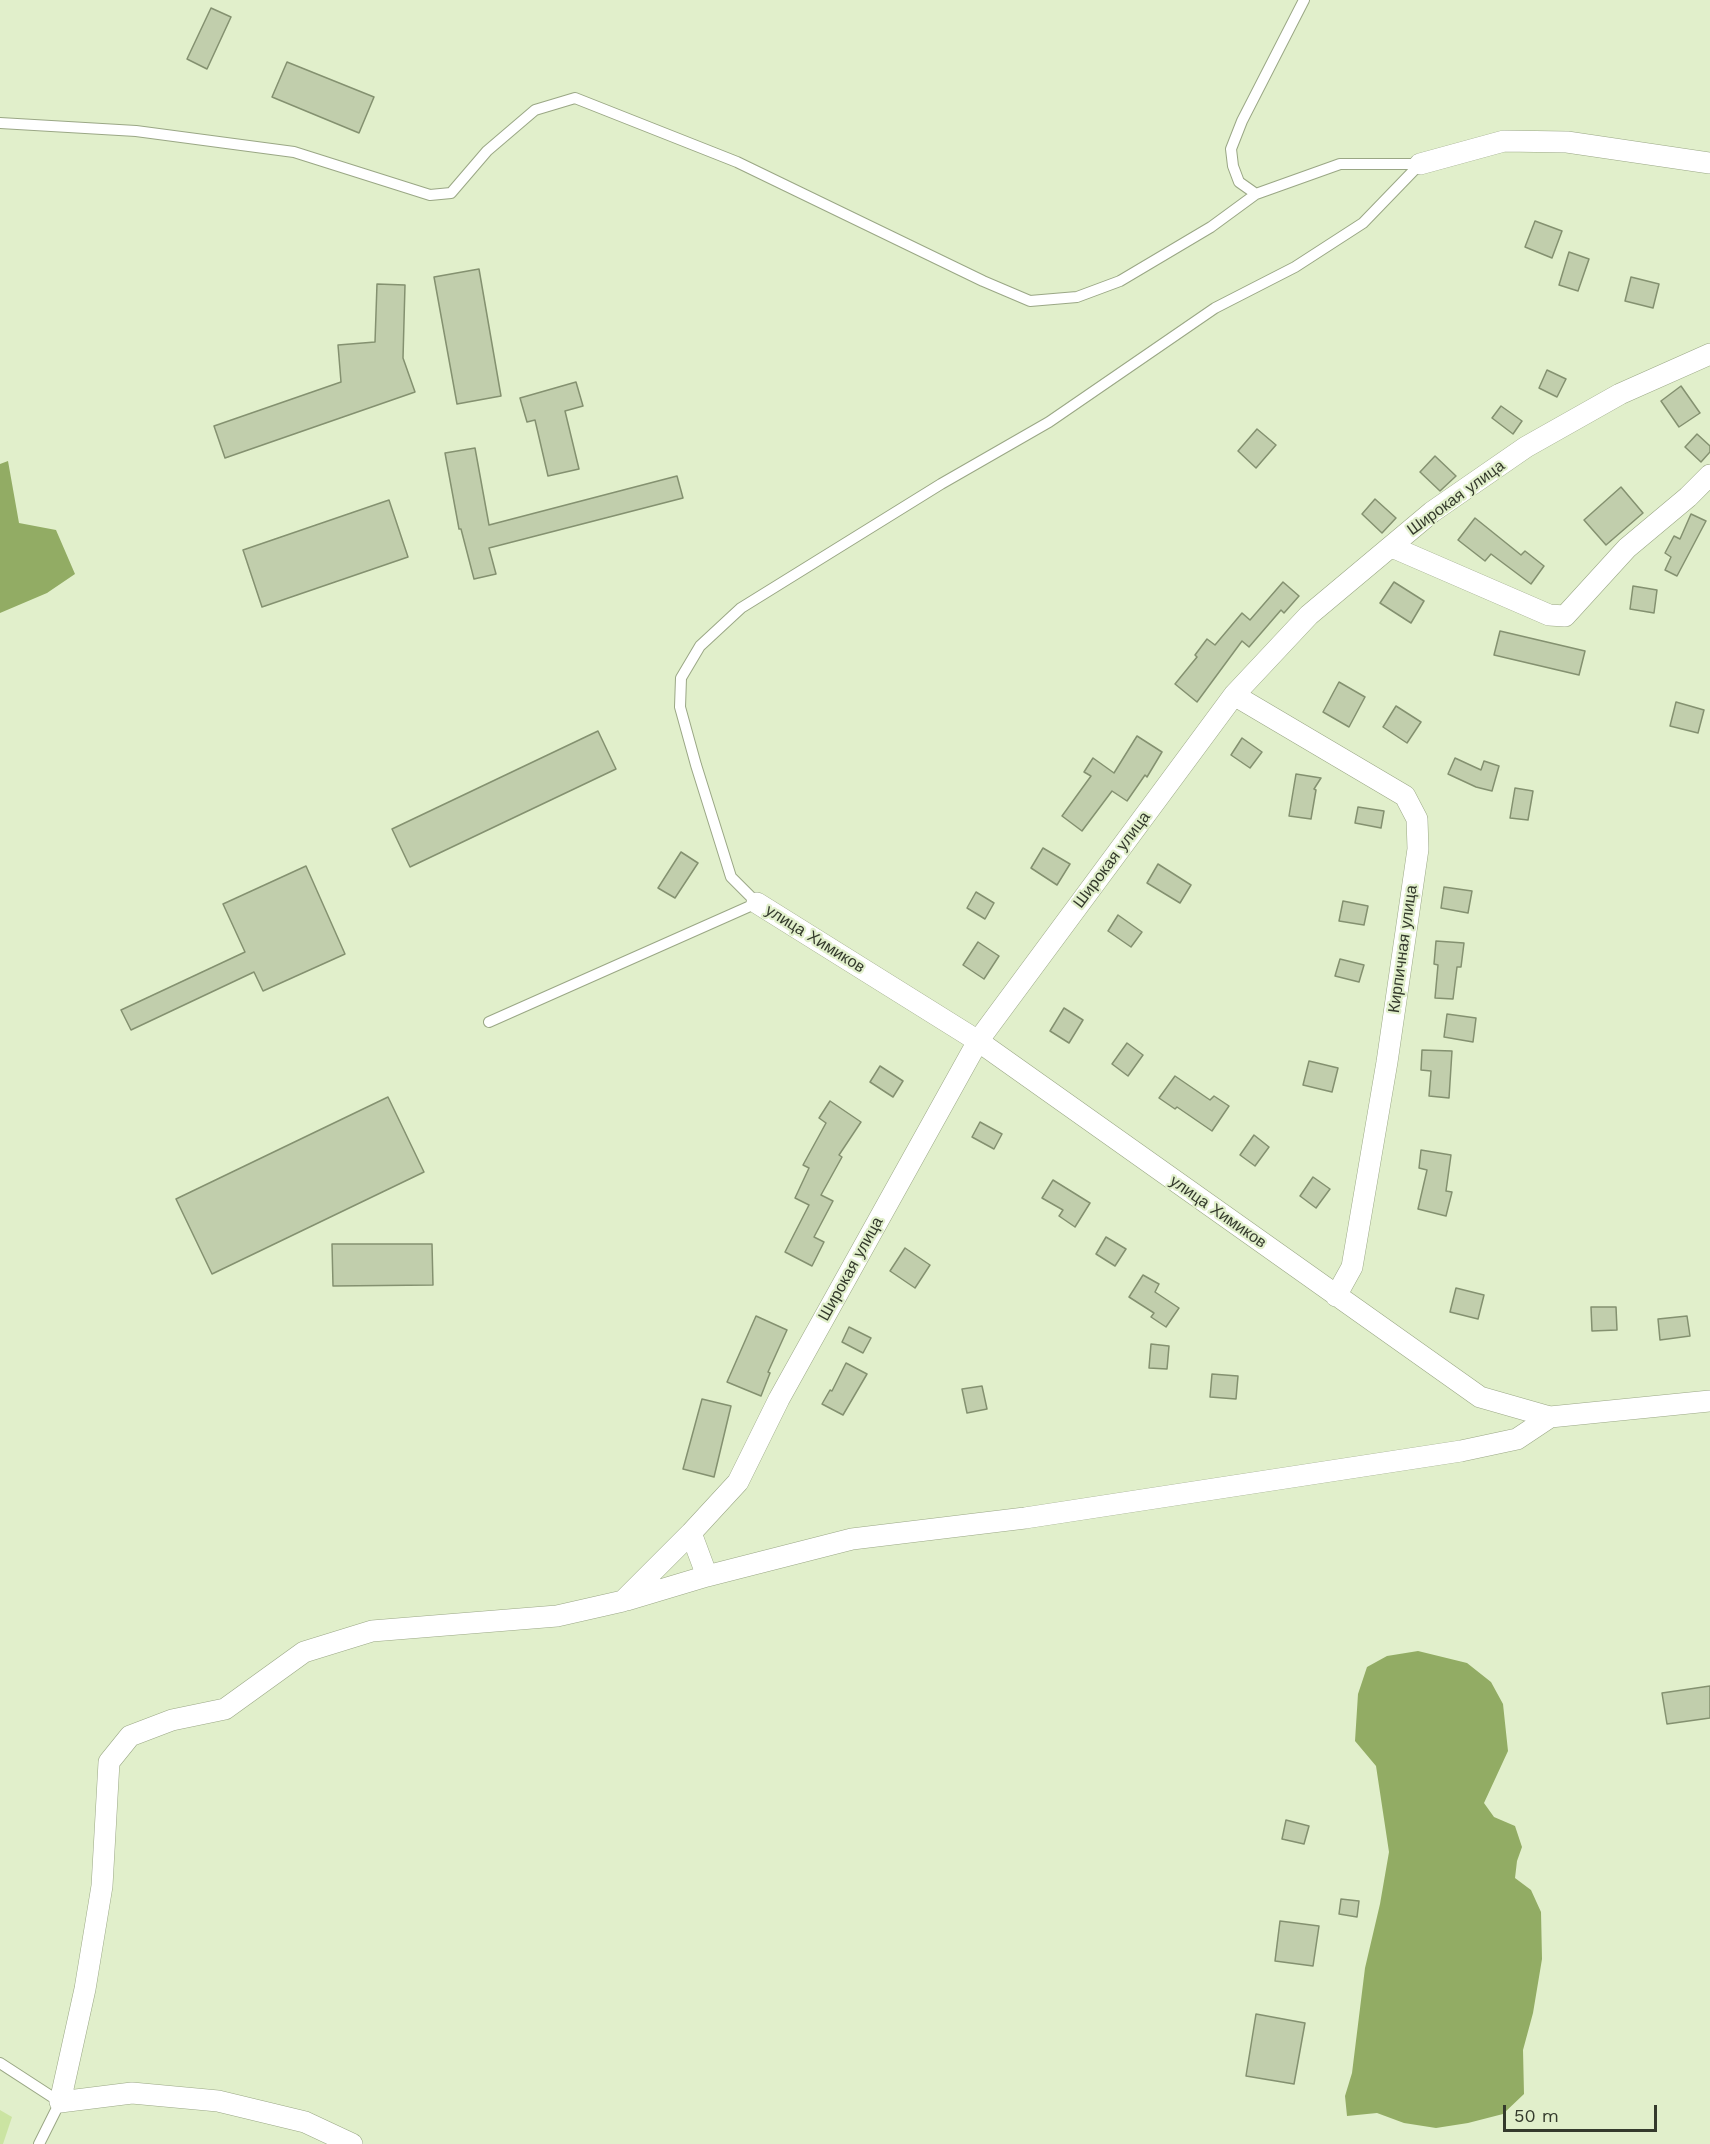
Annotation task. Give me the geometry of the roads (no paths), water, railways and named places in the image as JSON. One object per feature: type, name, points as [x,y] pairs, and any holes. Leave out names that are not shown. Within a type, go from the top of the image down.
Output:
[{"type":"street","points":[[1420,165],[1504,141],[1567,142],[1710,163]]},
{"type":"street","name":"Широкая улица","points":[[623,1601],[738,1482],[784,1389],[978,1041],[1234,695],[1309,615],[1432,512],[1526,447],[1620,394],[1710,354]]},
{"type":"street","points":[[1392,547],[1549,615],[1565,616],[1627,548],[1688,497],[1710,475]]},
{"type":"street","name":"Кирпичная улица","points":[[1234,695],[1405,796],[1417,819],[1418,849],[1388,1062],[1352,1267],[1336,1296]]},
{"type":"street","name":"улица Химиков","points":[[757,903],[978,1041],[1480,1397],[1550,1417],[1710,1401]]},
{"type":"street","points":[[352,2144],[305,2122],[218,2101],[132,2093],[60,2102],[86,1989],[102,1886],[109,1762],[130,1736],[172,1720],[225,1708],[304,1652],[372,1631],[557,1616],[623,1601],[707,1576],[852,1539],[1025,1518],[1461,1451],[1517,1439],[1550,1417]]},
{"type":"street","points":[[690,1533],[707,1576]]},
{"type":"lane","points":[[1256,194],[1239,182],[1233,166],[1232,149],[1242,121],[1304,0]]},
{"type":"lane","points":[[0,123],[136,131],[294,152],[430,195],[451,193],[487,150],[535,110],[575,98],[737,162],[1030,302],[1077,297],[1119,280],[1211,227],[1256,194],[1340,164],[1420,165]]},
{"type":"lane","points":[[489,1022],[757,903],[732,877],[680,707],[681,678],[700,646],[741,608],[941,484],[1049,422],[1215,308],[1295,267],[1363,223],[1420,165]]},
{"type":"lane","points":[[0,2063],[60,2102],[39,2144]]}]
